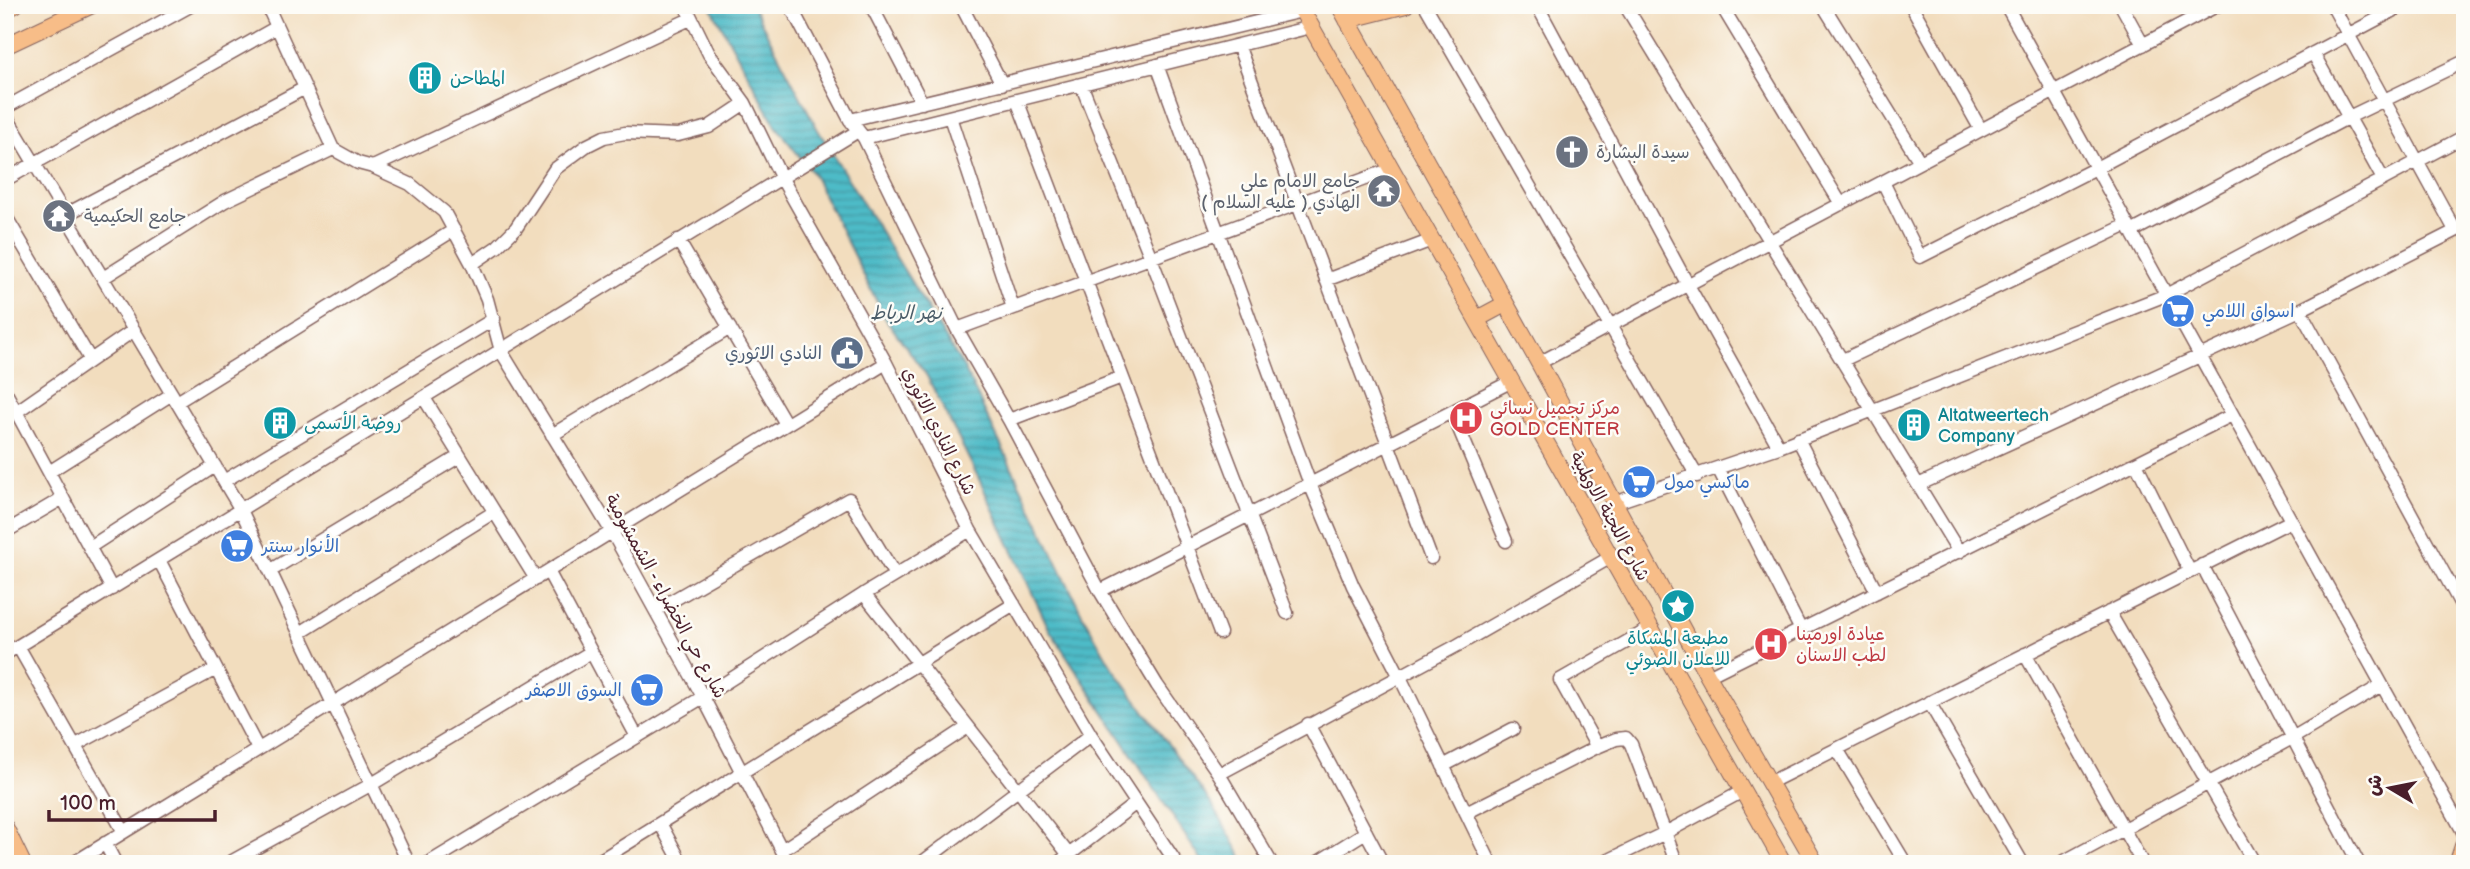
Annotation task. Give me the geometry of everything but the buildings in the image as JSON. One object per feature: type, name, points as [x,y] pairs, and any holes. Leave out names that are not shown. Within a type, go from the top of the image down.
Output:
[{"type":"main road","points":[[5,10],[15,5]]},
{"type":"main road","points":[[5,46],[74,9],[92,5]]},
{"type":"main road","name":"شارع اللجنة الاولمبية","points":[[1339,5],[1484,269],[1539,363],[1708,676],[1816,864]]},
{"type":"main road","points":[[1347,20],[1406,5]]},
{"type":"main road","name":"شارع اللجنة الاولمبية","points":[[1301,8],[1784,864]]},
{"type":"main road","points":[[1457,284],[1484,269]]},
{"type":"main road","points":[[1477,319],[1505,304]]},
{"type":"main road","points":[[5,827],[23,864]]},
{"type":"main road","points":[[2456,864],[2465,837]]},
{"type":"street","points":[[5,108],[192,5]]},
{"type":"street","points":[[103,278],[225,201],[333,149],[267,5]]},
{"type":"street","name":"شارع النادي الاثوري","points":[[685,5],[709,54],[745,103],[886,363],[970,530],[1091,735],[1177,864]]},
{"type":"street","points":[[871,5],[922,103]]},
{"type":"street","points":[[961,5],[1002,84]]},
{"type":"street","points":[[1425,5],[1697,476]]},
{"type":"street","points":[[1537,5],[1779,447]]},
{"type":"street","points":[[1625,5],[1959,552]]},
{"type":"street","points":[[1721,5],[1841,204]]},
{"type":"street","points":[[1823,5],[1920,162]]},
{"type":"street","points":[[1911,5],[1981,130]]},
{"type":"street","points":[[2006,5],[2465,837]]},
{"type":"street","points":[[2121,5],[2143,45]]},
{"type":"street","points":[[1539,363],[2218,5]]},
{"type":"street","points":[[1918,485],[2300,310],[2460,228],[2417,162],[2332,5]]},
{"type":"street","points":[[1883,182],[1920,257],[2096,168],[2404,5]]},
{"type":"street","points":[[793,6],[957,329],[1100,591],[1157,685],[1219,774],[1272,864]]},
{"type":"street","points":[[5,654],[857,130],[922,103],[1301,8]]},
{"type":"street","points":[[373,167],[690,19]]},
{"type":"street","points":[[5,180],[277,27]]},
{"type":"street","points":[[857,130],[950,117],[1311,27]]},
{"type":"street","points":[[1164,44],[1163,64],[1217,234],[1310,484],[1353,586],[1491,864]]},
{"type":"street","points":[[1238,45],[1431,558]]},
{"type":"street","points":[[2313,53],[2383,180]]},
{"type":"street","points":[[1843,360],[2129,229],[2348,117],[2461,63]]},
{"type":"street","points":[[1082,84],[1287,613]]},
{"type":"street","points":[[65,215],[305,88]]},
{"type":"street","points":[[1017,100],[1220,633]]},
{"type":"street","points":[[471,264],[497,247],[516,228],[555,169],[586,146],[604,137],[625,133],[678,135],[709,127],[745,103]]},
{"type":"street","points":[[5,114],[241,510],[409,864]]},
{"type":"street","points":[[950,117],[1013,308]]},
{"type":"street","points":[[1614,503],[1779,447],[2166,295],[2465,136]]},
{"type":"street","name":"شارع حي الخضراء - الشمشومية","points":[[333,149],[358,163],[410,184],[444,212],[471,264],[494,319],[501,351],[612,532],[656,610],[789,864]]},
{"type":"street","points":[[957,329],[1392,169]]},
{"type":"street","points":[[5,215],[90,359]]},
{"type":"street","points":[[49,472],[454,230]]},
{"type":"street","points":[[678,240],[786,424]]},
{"type":"street","points":[[1326,280],[1432,240]]},
{"type":"street","points":[[2300,310],[2465,612]]},
{"type":"street","points":[[223,481],[494,319]]},
{"type":"street","points":[[552,435],[730,328]]},
{"type":"street","points":[[16,412],[134,330]]},
{"type":"street","points":[[72,864],[886,363]]},
{"type":"street","points":[[1009,420],[1122,377]]},
{"type":"street","points":[[1100,591],[1511,381]]},
{"type":"street","points":[[5,391],[112,589]]},
{"type":"street","points":[[424,398],[536,579]]},
{"type":"street","points":[[1452,412],[1506,541]]},
{"type":"street","points":[[1708,676],[2232,415]]},
{"type":"street","points":[[1798,439],[1877,593]]},
{"type":"street","points":[[270,571],[460,456]]},
{"type":"street","points":[[2136,463],[2294,737],[2359,864]]},
{"type":"street","points":[[90,547],[215,466]]},
{"type":"street","points":[[1718,468],[1801,630]]},
{"type":"street","points":[[5,532],[63,498]]},
{"type":"street","points":[[656,610],[849,499],[895,575]]},
{"type":"street","points":[[300,634],[494,512]]},
{"type":"street","points":[[1771,782],[2291,521]]},
{"type":"street","points":[[427,864],[703,697],[970,530]]},
{"type":"street","points":[[1219,774],[1458,645],[1611,557]]},
{"type":"street","points":[[159,560],[258,749]]},
{"type":"street","points":[[548,571],[637,737]]},
{"type":"street","points":[[864,594],[1069,855]]},
{"type":"street","points":[[594,864],[1014,604]]},
{"type":"street","points":[[2109,612],[2255,864]]},
{"type":"street","points":[[1597,747],[1560,680],[1651,628]]},
{"type":"street","points":[[18,646],[124,832]]},
{"type":"street","points":[[227,864],[372,784],[591,652]]},
{"type":"street","points":[[2025,654],[2143,864]]},
{"type":"street","points":[[76,745],[216,669]]},
{"type":"street","points":[[2059,864],[2294,737],[2382,685]]},
{"type":"street","points":[[1929,702],[2024,864]]},
{"type":"street","points":[[1308,724],[1383,864]]},
{"type":"street","points":[[782,850],[968,727]]},
{"type":"street","points":[[1443,766],[1513,729]]},
{"type":"street","points":[[920,864],[1091,735]]},
{"type":"street","points":[[1466,813],[1597,747],[1626,738],[1631,744],[1677,864]]},
{"type":"street","points":[[1837,748],[1906,864]]},
{"type":"street","points":[[1601,864],[1743,791]]},
{"type":"street","points":[[1058,864],[1136,803]]},
{"type":"street","points":[[660,823],[682,864]]},
{"type":"street","points":[[1315,864],[1366,832]]},
{"type":"street","points":[[105,843],[116,864]]},
{"type":"water","name":"نهر الرباط","points":[[710,5],[752,5],[818,130],[964,368],[1083,616],[1111,665],[1213,806],[1246,864],[1204,864],[1049,629],[927,376],[885,318],[813,174],[776,126]]},
{"type":"place","name":"المطاحن","points":[[425,78]]},
{"type":"place","name":"سيدة البشارة","points":[[1572,152]]},
{"type":"place","name":"جامع الامام علي الهادي ( عليه السلام )","points":[[1384,191]]},
{"type":"place","name":"جامع الحكيمية","points":[[59,216]]},
{"type":"place","name":"اسواق اللامي","points":[[2178,311]]},
{"type":"place","name":"النادي الاثوري","points":[[847,353]]},
{"type":"place","name":"مركز تجميل نسائي GOLD CENTER","points":[[1466,418]]},
{"type":"place","name":"روضة الأسمى","points":[[280,423]]},
{"type":"place","name":"Altatweertech Company","points":[[1914,425]]},
{"type":"place","name":"ماكسي مول","points":[[1639,482]]},
{"type":"place","name":"الأنوار سنتر","points":[[237,546]]},
{"type":"place","name":"مطبعة المشكاة للاعلان الضوئي","points":[[1678,606]]},
{"type":"place","name":"عيادة اورمينا لطب الاسنان","points":[[1771,644]]},
{"type":"place","name":"السوق الاصفر","points":[[647,690]]}]
